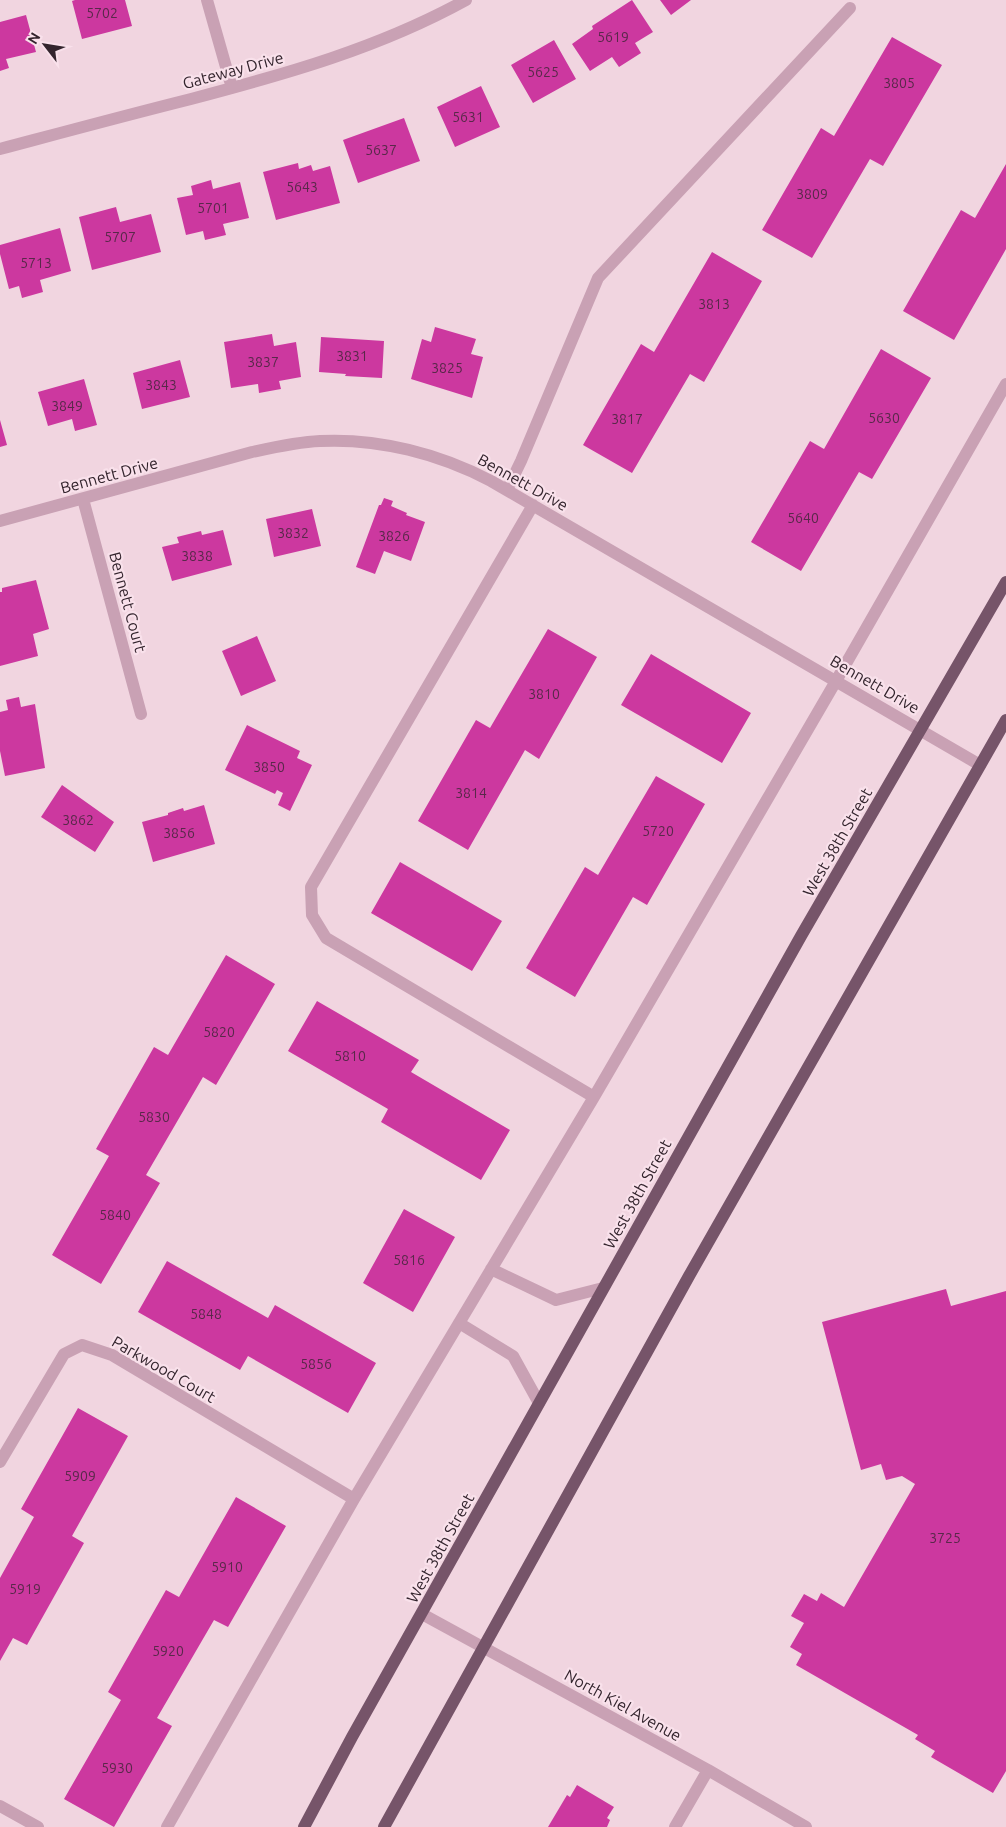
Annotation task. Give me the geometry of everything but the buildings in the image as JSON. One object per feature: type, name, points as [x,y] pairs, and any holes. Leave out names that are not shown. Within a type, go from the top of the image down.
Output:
[{"type":"main road","name":"West 38th Street","points":[[304,1827],[352,1737],[801,936],[1006,582]]},
{"type":"main road","points":[[384,1827],[794,1090],[1006,720]]},
{"type":"street","points":[[207,0],[232,88]]},
{"type":"street","name":"Gateway Drive","points":[[0,149],[304,68],[355,51],[440,14],[466,0]]},
{"type":"street","points":[[507,490],[598,278],[850,8]]},
{"type":"street","points":[[168,1827],[354,1499],[594,1097],[1006,384]]},
{"type":"street","name":"Bennett Drive","points":[[0,521],[252,452],[291,444],[321,440],[346,441],[374,444],[427,455],[474,472],[507,490],[980,765]]},
{"type":"street","name":"Bennett Court","points":[[83,499],[141,714]]},
{"type":"street","points":[[533,505],[310,887],[312,915],[326,938],[594,1097]]},
{"type":"street","points":[[491,1269],[556,1300],[603,1288]]},
{"type":"street","points":[[459,1323],[513,1356],[540,1403]]},
{"type":"street","name":"Parkwood Court","points":[[0,1462],[64,1354],[82,1345],[112,1355],[354,1499]]},
{"type":"street","name":"North Kiel Avenue","points":[[422,1614],[708,1770],[806,1827]]},
{"type":"street","points":[[675,1827],[708,1770]]},
{"type":"street","points":[[0,1806],[38,1827]]}]
